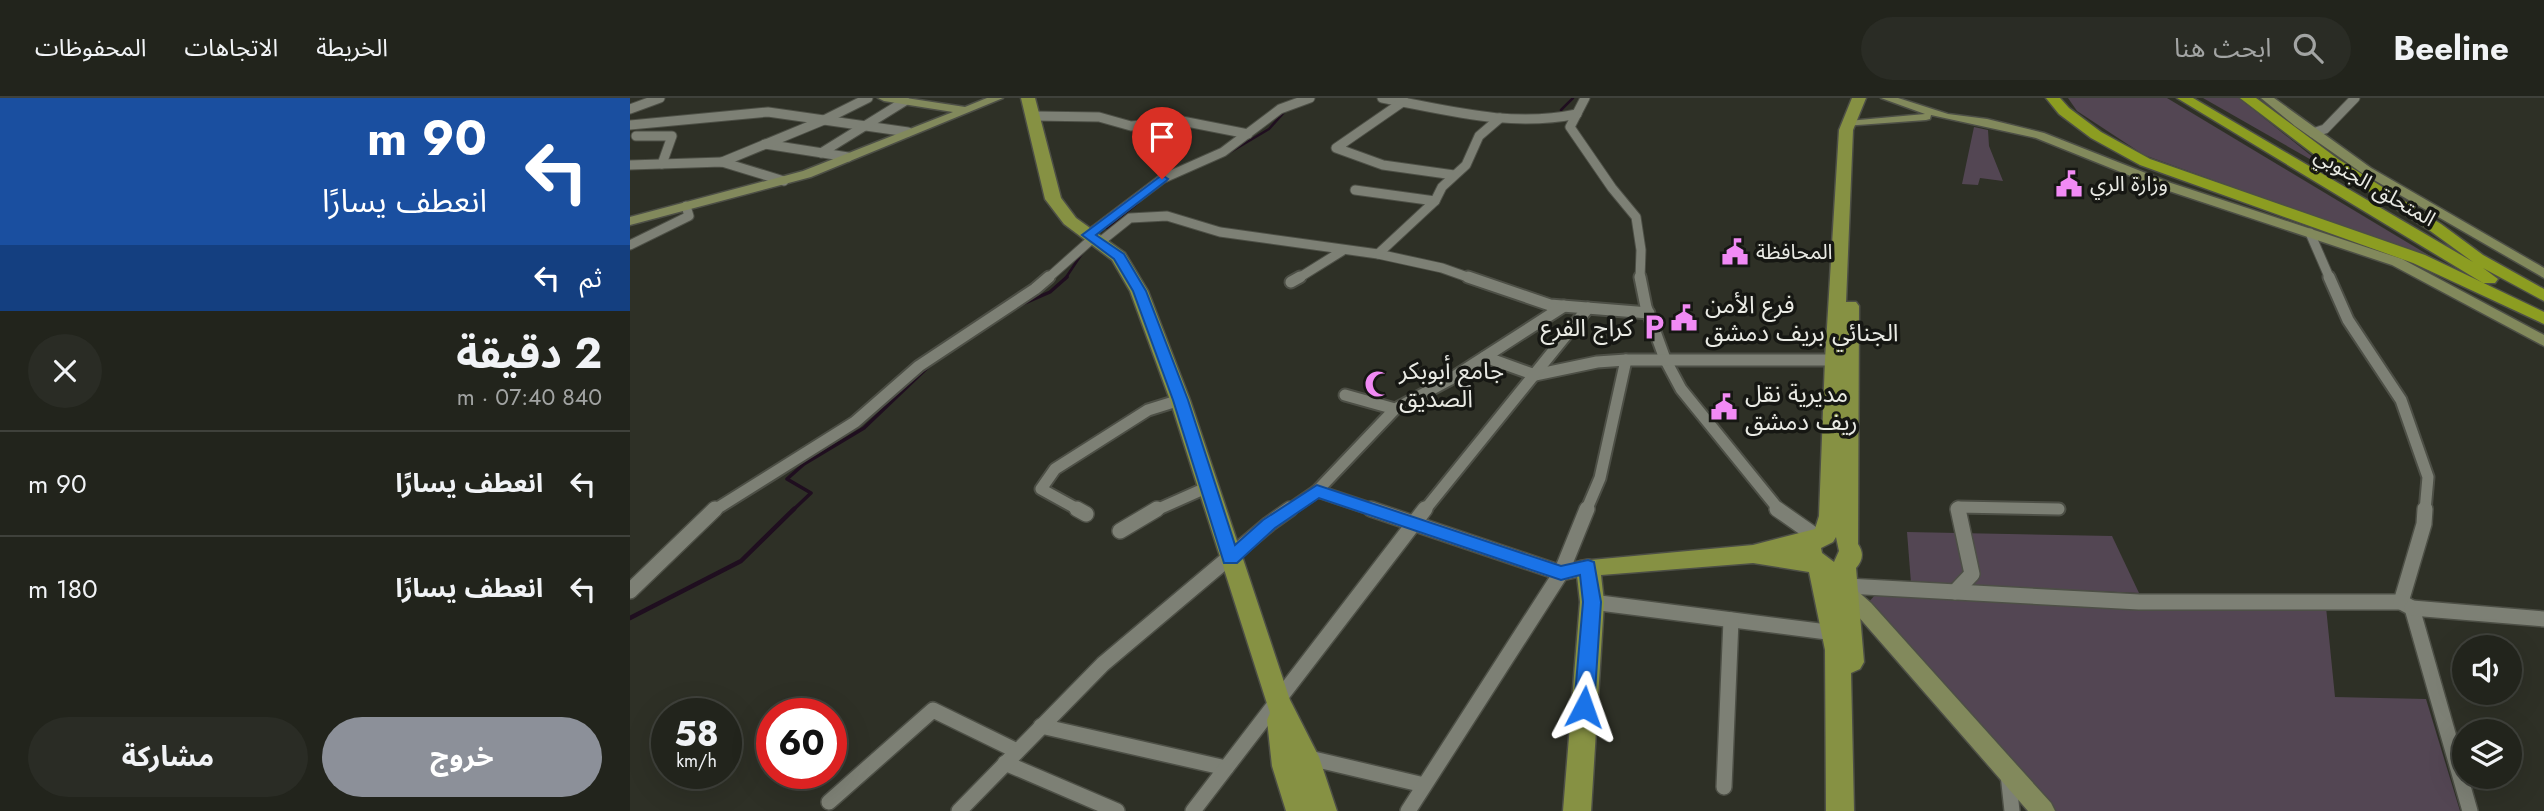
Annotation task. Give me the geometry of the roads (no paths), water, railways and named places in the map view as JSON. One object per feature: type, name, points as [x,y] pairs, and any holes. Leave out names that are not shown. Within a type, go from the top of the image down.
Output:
[{"type":"highway","points":[[2053,98],[2064,111],[2096,135],[2145,162],[2419,259],[2544,319]]},
{"type":"highway","name":"المتحلق الجنوبي","points":[[2184,98],[2544,312]]},
{"type":"highway","name":"المتحلق الجنوبي","points":[[2197,98],[2536,292]]},
{"type":"highway","points":[[2247,98],[2333,162],[2478,259]]},
{"type":"highway","points":[[2486,241],[2488,254],[2536,292]]},
{"type":"main road","points":[[1840,811],[1838,650],[1819,564],[1808,549],[1810,543],[1821,537],[1830,516],[1834,360],[1854,124],[1859,98]]},
{"type":"main road","points":[[1854,811],[1846,572],[1854,124],[1872,98]]},
{"type":"main road","points":[[1031,107],[1054,199],[1070,221],[1119,257],[1134,279],[1180,400],[1277,701],[1305,757],[1322,811]]},
{"type":"main road","points":[[1577,811],[1592,602],[1588,566],[1754,554],[1821,537],[1837,538],[1846,572]]},
{"type":"main road","points":[[1754,554],[1835,567],[1846,572]]},
{"type":"main road","points":[[1277,701],[1286,765],[1300,811]]},
{"type":"street","points":[[630,99],[648,98]]},
{"type":"street","points":[[630,109],[660,98]]},
{"type":"street","points":[[722,162],[824,120],[868,98]]},
{"type":"street","points":[[884,98],[964,110]]},
{"type":"street","points":[[630,221],[784,181],[997,98]]},
{"type":"street","points":[[630,591],[716,508],[855,422],[919,366],[1035,289],[1162,179],[1223,152],[1280,109],[1310,98]]},
{"type":"street","points":[[1381,98],[1529,122],[1558,120],[1577,114]]},
{"type":"street","points":[[1585,98],[1570,127],[1612,188],[1636,217],[1641,250],[1639,274],[1649,313],[1665,359],[1681,389],[1774,507],[1821,537]]},
{"type":"street","points":[[1887,98],[1947,117]]},
{"type":"street","points":[[2267,98],[2313,133],[2436,213],[2544,274]]},
{"type":"street","points":[[2313,133],[2325,129],[2355,98]]},
{"type":"street","points":[[821,153],[905,101]]},
{"type":"street","points":[[1404,101],[1336,148],[1383,165],[1454,175]]},
{"type":"street","points":[[1031,107],[1099,117],[1126,126],[1182,121],[1248,134]]},
{"type":"street","points":[[630,125],[768,112],[908,132]]},
{"type":"street","points":[[1854,124],[1908,116],[1947,117],[1987,122],[2040,135],[2168,186],[2397,261],[2544,341]]},
{"type":"street","points":[[1378,254],[1435,201],[1442,187],[1466,165],[1479,136],[1500,118]]},
{"type":"street","points":[[636,136],[672,136],[662,164]]},
{"type":"street","points":[[765,144],[848,157]]},
{"type":"street","points":[[630,165],[722,162],[784,181]]},
{"type":"street","points":[[1355,190],[1435,201]]},
{"type":"street","points":[[630,245],[689,216],[686,206]]},
{"type":"street","points":[[1093,239],[1126,220],[1159,216],[1177,218],[1220,232],[1378,254],[1442,268],[1550,305],[1649,313]]},
{"type":"street","points":[[2310,233],[2348,320],[2400,400],[2428,477],[2424,524],[2406,605],[2470,811]]},
{"type":"street","points":[[1291,282],[1342,251]]},
{"type":"street","points":[[958,811],[1103,664],[1269,524],[1317,491],[1395,409],[1485,357],[1564,306]]},
{"type":"street","points":[[1193,811],[1413,523],[1588,308]]},
{"type":"street","points":[[1485,357],[1535,375],[1626,359],[1834,360]]},
{"type":"street","points":[[1408,811],[1561,573],[1600,478],[1626,359]]},
{"type":"street","points":[[1345,396],[1395,409]]},
{"type":"street","points":[[1086,514],[1041,489],[1055,470],[1148,410],[1180,400]]},
{"type":"street","points":[[1120,531],[1164,505],[1208,487]]},
{"type":"street","points":[[1317,491],[1561,573],[1588,566]]},
{"type":"street","points":[[1955,592],[1972,574],[1958,507],[2059,509]]},
{"type":"street","points":[[1846,572],[1955,592],[2139,602],[2406,605],[2544,619]]},
{"type":"street","points":[[1846,572],[1864,608],[2043,811]]},
{"type":"street","points":[[1592,602],[1835,633]]},
{"type":"street","points":[[1724,787],[1731,620]]},
{"type":"street","points":[[829,802],[933,710],[1011,757],[1117,811]]},
{"type":"street","points":[[1041,726],[1226,768]]},
{"type":"street","points":[[1305,757],[1424,785]]},
{"type":"street","points":[[2007,771],[2012,811]]},
{"type":"waterway","points":[[1561,110],[1573,98]]},
{"type":"waterway","points":[[1227,154],[1269,129],[1287,109]]},
{"type":"waterway","points":[[1107,228],[1138,203]]},
{"type":"waterway","points":[[1065,278],[1083,252]]},
{"type":"waterway","points":[[1018,306],[1050,292],[1065,278]]},
{"type":"waterway","points":[[792,511],[811,493],[787,479],[804,464],[864,428],[930,365]]},
{"type":"waterway","points":[[630,618],[741,561],[794,509]]},
{"type":"place","name":"وزارة الري","points":[[2069,184]]},
{"type":"place","name":"المحافظة","points":[[1735,252]]},
{"type":"place","name":"فرع الأمن الجنائي بريف دمشق","points":[[1684,318]]},
{"type":"place","name":"كراج الفرع","points":[[1654,327]]},
{"type":"place","name":"جامع أبوبكر الصديق","points":[[1378,384]]},
{"type":"place","name":"مديرية نقل ريف دمشق","points":[[1724,407]]}]
